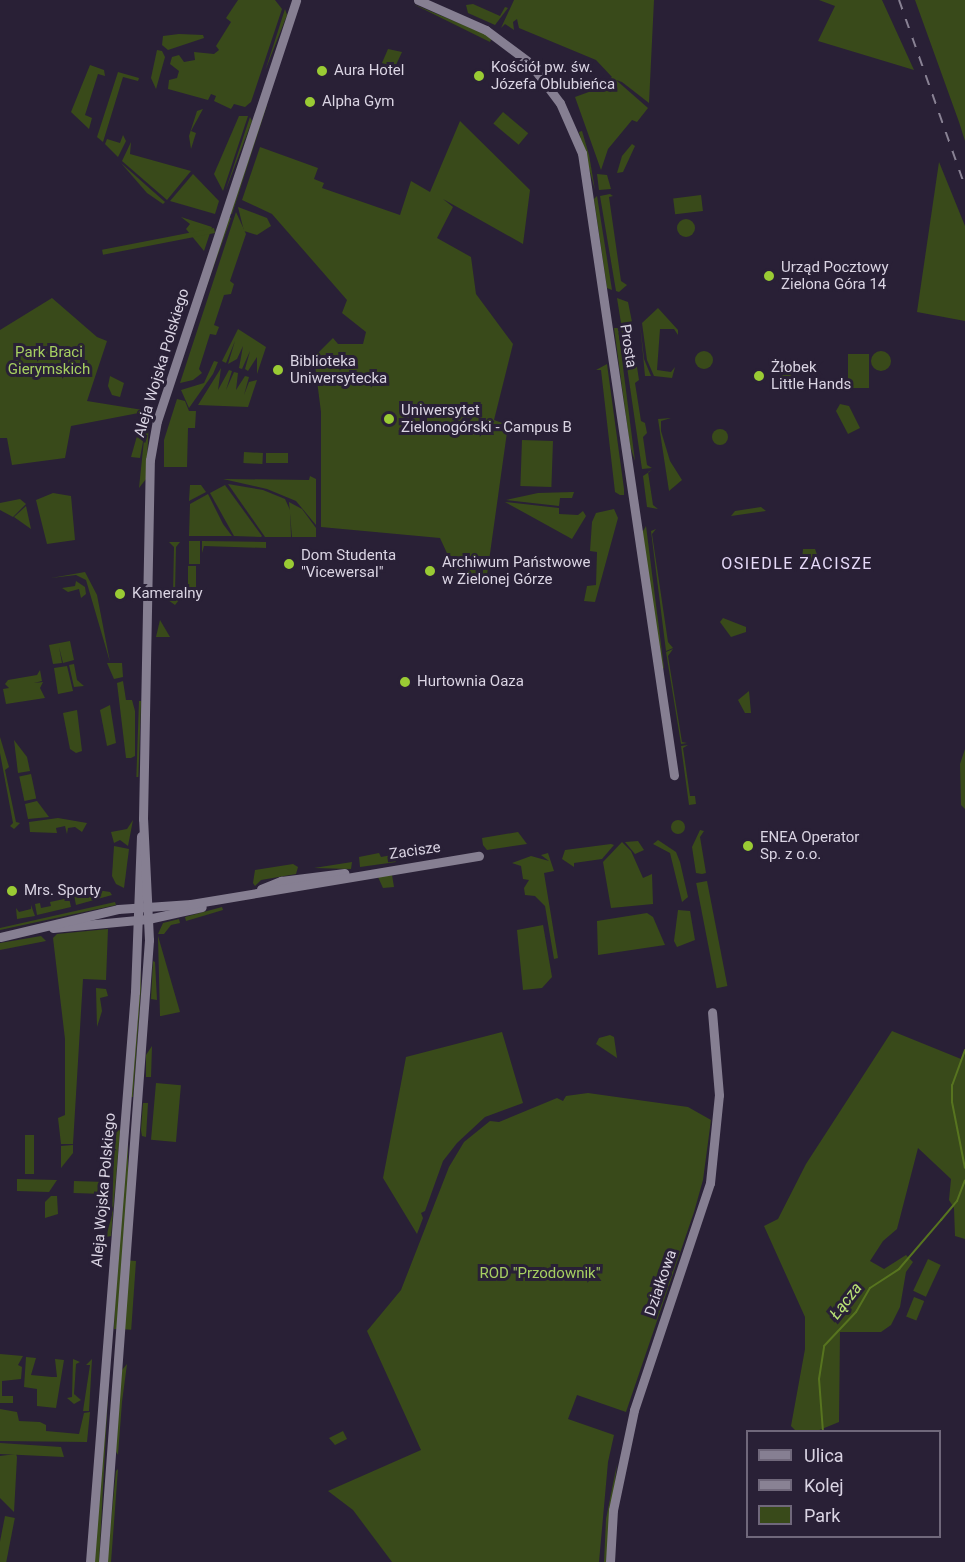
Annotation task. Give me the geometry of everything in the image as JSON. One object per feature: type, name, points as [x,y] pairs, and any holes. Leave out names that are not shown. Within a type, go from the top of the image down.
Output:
[{"type":"main road","name":"Aleja Wojska Polskiego","points":[[90,1562],[143,821],[148,494],[154,431],[296,0]]},
{"type":"main road","name":"Prosta","points":[[418,0],[486,30],[529,62],[560,103],[582,153],[675,775]]},
{"type":"main road","name":"Aleja Wojska Polskiego","points":[[103,1562],[148,919],[143,821]]},
{"type":"main road","name":"Zacisze","points":[[45,929],[148,919],[257,892],[355,874],[479,856]]},
{"type":"main road","name":"Zacisze","points":[[45,929],[118,909],[148,908],[227,898]]},
{"type":"main road","points":[[0,937],[45,929]]},
{"type":"main road","name":"Działkowa","points":[[610,1562],[613,1510],[634,1410],[710,1183],[719,1095],[712,1012]]},
{"type":"green space","points":[[238,0],[275,0],[282,9],[251,102],[245,107],[234,104],[231,109],[214,101],[216,96],[211,94],[208,100],[168,89],[169,80],[177,78],[179,71],[170,64],[172,57],[179,55],[184,62],[195,60],[194,52],[214,54],[219,50],[216,46],[231,22],[226,18]]},
{"type":"green space","points":[[514,0],[654,0],[649,103],[616,80],[648,108],[637,122],[632,120],[608,149],[601,170],[575,97],[597,89],[612,77],[596,60],[519,28],[517,19],[513,22],[514,30],[505,24],[501,28]]},
{"type":"green space","points":[[819,0],[882,0],[914,70],[818,41],[835,6]]},
{"type":"green space","points":[[915,0],[965,0],[965,141],[959,122]]},
{"type":"green space","points":[[413,4],[483,33],[492,38],[490,42]]},
{"type":"green space","points":[[473,4],[500,16],[505,7],[508,8],[495,25],[468,13],[466,5]]},
{"type":"green space","points":[[285,9],[287,15],[265,71],[277,34]]},
{"type":"green space","points":[[203,35],[204,38],[168,50],[162,45],[163,36]]},
{"type":"green space","points":[[388,49],[402,52],[395,67],[382,63]]},
{"type":"green space","points":[[157,50],[162,51],[165,57],[156,89],[151,78]]},
{"type":"green space","points":[[90,65],[104,70],[105,76],[98,74],[85,115],[92,118],[89,129],[71,112]]},
{"type":"green space","points":[[118,72],[139,78],[138,81],[123,77],[103,142],[97,137]]},
{"type":"green space","points":[[267,105],[232,214],[230,214],[264,107]]},
{"type":"green space","points":[[203,109],[191,131],[196,133],[191,149],[189,136],[197,111]]},
{"type":"green space","points":[[503,112],[528,133],[519,145],[493,123]]},
{"type":"green space","points":[[239,116],[248,116],[223,191],[214,174]]},
{"type":"green space","points":[[250,117],[252,121],[225,192]]},
{"type":"green space","points":[[460,121],[530,190],[523,244],[443,199],[453,207],[437,238],[471,257],[476,294],[513,344],[494,420],[508,425],[487,575],[457,575],[440,538],[321,527],[321,412],[314,357],[333,338],[338,344],[363,344],[366,332],[342,313],[347,300],[272,214],[242,200],[260,147],[318,168],[314,179],[324,183],[322,188],[400,215],[411,181],[430,192]]},
{"type":"green space","points":[[582,131],[589,155],[595,190],[579,132]]},
{"type":"green space","points":[[123,135],[126,141],[118,157],[105,144],[107,139],[120,143]]},
{"type":"green space","points":[[131,142],[130,154],[191,171],[167,200],[122,161]]},
{"type":"green space","points":[[632,144],[635,146],[623,172],[617,173],[622,156]]},
{"type":"green space","points":[[939,162],[965,226],[965,321],[917,312]]},
{"type":"green space","points":[[121,163],[165,202],[163,204],[147,193]]},
{"type":"green space","points":[[193,174],[219,201],[215,214],[170,201]]},
{"type":"green space","points":[[597,174],[607,175],[611,189],[599,190]]},
{"type":"green space","points":[[610,194],[613,196],[609,197],[621,281],[627,285],[619,292],[616,291],[600,196]]},
{"type":"green space","points":[[701,195],[703,211],[675,214],[673,198]]},
{"type":"green space","points":[[597,196],[612,290],[607,288],[594,199]]},
{"type":"green space","points":[[238,207],[267,218],[271,226],[257,235],[244,231]]},
{"type":"green space","points":[[236,212],[246,234],[230,281],[234,284],[231,294],[224,295],[214,325],[219,327],[216,335],[210,334],[199,369],[202,373],[193,380],[180,383]]},
{"type":"green space","points":[[181,217],[212,227],[204,251],[186,229],[190,224]]},
{"type":"green space","points":[[228,217],[231,218],[180,361]]},
{"type":"green space","points":[[686,219],[692,222],[695,228],[692,234],[686,237],[680,234],[677,228],[680,222]]},
{"type":"green space","points":[[214,228],[215,233],[103,255],[102,250]]},
{"type":"green space","name":"Park Braci Gierymskich","points":[[52,298],[97,337],[107,341],[87,401],[149,411],[71,426],[65,458],[12,465],[7,438],[0,438],[0,330]]},
{"type":"green space","points":[[617,298],[628,302],[632,322],[621,323]]},
{"type":"green space","points":[[658,308],[678,330],[678,335],[674,329],[660,329],[657,370],[671,372],[675,367],[672,378],[654,376],[647,360],[642,323]]},
{"type":"green space","points":[[632,323],[628,329],[632,364],[637,367],[639,380],[635,383],[641,421],[645,423],[647,433],[643,437],[647,465],[652,468],[642,469],[621,326]]},
{"type":"green space","points":[[640,323],[644,359],[651,376],[645,376]]},
{"type":"green space","points":[[614,328],[618,328],[635,461],[630,446]]},
{"type":"green space","points":[[238,329],[266,347],[257,374],[257,357],[248,371],[245,369],[250,351],[242,369],[239,368],[243,346],[237,359],[228,364],[235,341],[226,363],[222,361]]},
{"type":"green space","points":[[704,351],[710,354],[713,360],[710,366],[704,369],[698,366],[695,360],[698,354]]},
{"type":"green space","points":[[877,351],[885,351],[891,357],[891,365],[885,371],[877,371],[871,365],[871,357]]},
{"type":"green space","points":[[848,354],[869,354],[869,388],[848,388]]},
{"type":"green space","points":[[214,361],[218,362],[213,374],[189,408],[181,390],[204,383]]},
{"type":"green space","points":[[607,364],[624,495],[615,492],[601,370],[596,370]]},
{"type":"green space","points":[[782,364],[793,365],[791,385],[780,384]]},
{"type":"green space","points":[[221,368],[218,390],[229,370],[232,371],[226,390],[234,372],[238,373],[236,390],[245,376],[249,377],[244,395],[249,382],[257,380],[248,407],[198,405]]},
{"type":"green space","points":[[110,376],[124,383],[120,397],[112,395],[108,386]]},
{"type":"green space","points":[[177,399],[185,401],[189,411],[196,411],[195,428],[188,428],[187,467],[164,467],[164,440]]},
{"type":"green space","points":[[840,404],[849,406],[860,428],[848,434],[836,411]]},
{"type":"green space","points":[[671,418],[661,421],[661,431],[670,461],[682,480],[669,491],[658,419]]},
{"type":"green space","points":[[147,420],[140,458],[131,457],[139,429],[134,429]]},
{"type":"green space","points":[[149,421],[146,479],[139,488],[144,440]]},
{"type":"green space","points":[[720,429],[728,437],[720,445],[712,437]]},
{"type":"green space","points":[[522,440],[553,441],[551,487],[520,486]]},
{"type":"green space","points":[[244,452],[263,453],[262,464],[243,463]]},
{"type":"green space","points":[[266,453],[288,453],[288,463],[266,463]]},
{"type":"green space","points":[[648,473],[653,505],[658,509],[647,507],[643,476]]},
{"type":"green space","points":[[310,476],[316,479],[316,525],[296,501],[267,489],[223,479],[309,480]]},
{"type":"green space","points":[[228,484],[263,490],[285,499],[290,510],[291,537],[265,537]]},
{"type":"green space","points":[[190,485],[201,485],[206,492],[189,501]]},
{"type":"green space","points":[[225,485],[261,537],[234,536],[210,493]]},
{"type":"green space","points":[[574,492],[572,498],[560,498],[559,506],[506,500],[538,493]]},
{"type":"green space","points":[[53,493],[71,496],[75,540],[47,544],[36,500]]},
{"type":"green space","points":[[208,494],[223,524],[232,536],[189,536],[190,504]]},
{"type":"green space","points":[[20,499],[26,504],[13,517],[0,510],[0,503]]},
{"type":"green space","points":[[289,502],[302,509],[316,528],[316,537],[292,537]]},
{"type":"green space","points":[[505,502],[559,508],[559,514],[578,515],[583,511],[586,516],[572,539]]},
{"type":"green space","points":[[26,506],[31,529],[14,517]]},
{"type":"green space","points":[[761,507],[766,511],[731,516],[735,511]]},
{"type":"green space","points":[[614,509],[618,518],[595,602],[584,601],[587,586],[596,585],[597,552],[590,551],[592,522],[596,513]]},
{"type":"green space","points":[[646,526],[664,668],[662,669],[642,533]]},
{"type":"green space","points":[[656,529],[652,534],[668,642],[673,648],[666,651],[651,531]]},
{"type":"green space","points":[[189,541],[200,541],[200,564],[189,564]]},
{"type":"green space","points":[[202,541],[266,542],[266,548],[204,546],[202,553]]},
{"type":"green space","points":[[169,542],[180,542],[176,547],[175,593],[179,600],[175,605],[168,600],[173,593],[174,547]]},
{"type":"green space","points":[[803,549],[815,549],[820,563],[802,561]]},
{"type":"green space","points":[[188,566],[196,566],[196,600],[188,600]]},
{"type":"green space","points":[[85,572],[97,595],[110,662],[86,580],[76,575],[51,578]]},
{"type":"green space","points":[[76,581],[85,587],[86,594],[81,598],[79,589],[68,592],[62,588],[75,586]]},
{"type":"green space","points":[[723,618],[746,627],[746,632],[731,637],[720,622]]},
{"type":"green space","points":[[160,620],[170,637],[156,637]]},
{"type":"green space","points":[[70,641],[74,660],[63,663],[59,647],[62,663],[53,664],[49,645]]},
{"type":"green space","points":[[673,649],[668,656],[682,742],[687,743],[681,744],[666,652]]},
{"type":"green space","points":[[107,663],[122,663],[123,677],[114,679]]},
{"type":"green space","points":[[74,664],[77,680],[84,686],[74,687],[69,665]]},
{"type":"green space","points":[[67,666],[73,691],[58,694],[54,668]]},
{"type":"green space","points":[[40,670],[42,681],[34,683],[43,682],[40,688],[45,698],[6,704],[3,689],[9,688],[5,684],[8,680],[37,675]]},
{"type":"green space","points":[[123,681],[126,700],[132,700],[135,711],[135,756],[131,758],[126,758],[117,683]]},
{"type":"green space","points":[[749,691],[751,713],[745,713],[738,700]]},
{"type":"green space","points":[[139,701],[141,701],[138,777],[136,777]]},
{"type":"green space","points":[[110,705],[116,743],[107,746],[100,710]]},
{"type":"green space","points":[[77,710],[82,751],[76,753],[70,749],[63,713]]},
{"type":"green space","points":[[0,737],[9,767],[5,770],[16,822],[20,823],[14,829],[10,826],[13,823],[0,753]]},
{"type":"green space","points":[[14,740],[27,757],[30,771],[18,773]]},
{"type":"green space","points":[[688,745],[683,748],[690,796],[695,796],[696,804],[689,805],[681,746]]},
{"type":"green space","points":[[965,749],[965,809],[961,805],[960,764]]},
{"type":"green space","points":[[31,774],[36,798],[24,801],[19,776]]},
{"type":"green space","points":[[37,801],[49,817],[28,819],[25,804]]},
{"type":"green space","points":[[58,818],[87,823],[82,832],[75,827],[68,828],[67,834],[65,826],[56,828],[57,833],[30,832],[29,822]]},
{"type":"green space","points":[[133,820],[128,846],[120,840],[114,843],[111,832],[127,829]]},
{"type":"green space","points":[[675,820],[681,820],[685,827],[681,834],[675,834],[671,830],[671,824]]},
{"type":"green space","points":[[700,830],[704,831],[700,837],[706,873],[702,874],[696,873],[692,847]]},
{"type":"green space","points":[[518,832],[527,844],[487,850],[483,845],[482,838]]},
{"type":"green space","points":[[658,840],[676,852],[680,862],[688,897],[682,902],[670,853],[653,844]]},
{"type":"green space","points":[[638,841],[644,850],[635,854],[625,842]]},
{"type":"green space","points":[[622,842],[631,851],[643,878],[652,874],[653,904],[611,908],[603,862]]},
{"type":"green space","points":[[614,845],[602,859],[574,863],[574,867],[562,859],[565,850]]},
{"type":"green space","points":[[114,846],[129,849],[124,888],[116,884],[112,876]]},
{"type":"green space","points":[[379,853],[381,857],[392,855],[396,862],[360,867],[359,857]]},
{"type":"green space","points":[[548,853],[554,871],[544,873],[558,958],[554,959],[545,906],[535,896],[525,895],[524,888],[529,880],[523,879],[521,866],[512,863],[531,856],[549,861],[541,855]]},
{"type":"green space","points":[[352,862],[351,869],[314,868]]},
{"type":"green space","points":[[293,864],[298,867],[296,874],[261,880],[255,886],[253,883],[255,870]]},
{"type":"green space","points":[[392,875],[394,887],[383,888],[378,877]]},
{"type":"green space","points":[[707,881],[727,986],[717,988],[696,883]]},
{"type":"green space","points":[[79,887],[110,892],[112,895],[76,905],[74,895]]},
{"type":"green space","points":[[69,898],[71,907],[37,915],[35,904],[40,903],[41,908],[51,906],[50,902]]},
{"type":"green space","points":[[115,902],[116,905],[0,930],[0,928]]},
{"type":"green space","points":[[31,905],[35,916],[17,919],[16,908],[19,912],[31,909]]},
{"type":"green space","points":[[222,907],[223,910],[186,921],[185,917]]},
{"type":"green space","points":[[678,910],[690,911],[695,940],[677,947],[674,941]]},
{"type":"green space","points":[[647,913],[653,917],[665,945],[598,955],[597,921]]},
{"type":"green space","points":[[179,919],[180,923],[171,925],[164,934],[158,934],[163,923]]},
{"type":"green space","points":[[543,925],[552,977],[542,988],[523,990],[517,930]]},
{"type":"green space","points":[[108,929],[106,980],[83,979],[73,1144],[61,1144],[58,1118],[65,1115],[65,1039],[53,938],[57,934]]},
{"type":"green space","points":[[41,936],[46,941],[0,950],[0,943]]},
{"type":"green space","points":[[158,936],[180,1012],[161,1016],[160,1016]]},
{"type":"green space","points":[[140,941],[141,988],[133,1097],[130,1097]]},
{"type":"green space","points":[[153,961],[155,962],[157,1000],[151,999]]},
{"type":"green space","points":[[96,988],[106,989],[108,996],[100,998],[102,1011],[97,1027]]},
{"type":"green space","points":[[892,1031],[961,1059],[965,1049],[965,1239],[955,1236],[954,1208],[949,1200],[951,1179],[918,1148],[897,1229],[883,1241],[870,1261],[884,1269],[906,1255],[913,1262],[906,1272],[900,1307],[891,1325],[881,1332],[840,1332],[839,1422],[819,1430],[795,1430],[791,1426],[805,1349],[805,1317],[764,1226],[778,1219],[806,1164]]},
{"type":"green space","points":[[502,1032],[523,1103],[485,1117],[457,1143],[443,1161],[425,1211],[421,1213],[423,1218],[417,1234],[383,1178],[406,1057]]},
{"type":"green space","points":[[610,1035],[614,1037],[617,1058],[596,1044],[599,1038]]},
{"type":"green space","points":[[152,1046],[151,1077],[146,1077],[146,1055]]},
{"type":"green space","points":[[156,1083],[181,1085],[176,1142],[151,1140]]},
{"type":"green space","name":"ROD \"Przodownik\"","points":[[588,1093],[688,1107],[711,1120],[703,1180],[694,1212],[626,1412],[577,1395],[568,1419],[614,1435],[608,1462],[599,1562],[392,1562],[353,1510],[328,1491],[421,1450],[367,1331],[401,1290],[449,1167],[464,1142],[490,1121],[499,1122],[557,1098],[563,1101],[566,1096]]},
{"type":"green space","points":[[143,1103],[148,1103],[146,1137],[142,1136],[141,1130]]},
{"type":"green space","points":[[115,1123],[120,1131],[111,1236],[106,1237],[112,1215]]},
{"type":"green space","points":[[128,1125],[128,1195],[117,1329],[114,1329],[116,1275]]},
{"type":"green space","points":[[25,1135],[34,1135],[34,1174],[25,1174]]},
{"type":"green space","points":[[73,1145],[73,1153],[61,1168],[61,1146]]},
{"type":"green space","points":[[17,1179],[57,1180],[49,1192],[17,1191]]},
{"type":"green space","points":[[74,1181],[105,1182],[105,1194],[74,1193]]},
{"type":"green space","points":[[51,1196],[57,1196],[58,1214],[45,1218],[45,1202]]},
{"type":"green space","points":[[928,1259],[941,1265],[926,1297],[913,1291]]},
{"type":"green space","points":[[129,1261],[136,1261],[131,1330],[124,1329]]},
{"type":"green space","points":[[914,1297],[924,1301],[916,1321],[906,1316]]},
{"type":"green space","points":[[0,1354],[23,1356],[18,1365],[22,1367],[21,1379],[2,1381],[2,1396],[13,1396],[13,1403],[0,1403]]},
{"type":"green space","points":[[26,1357],[36,1358],[31,1375],[52,1377],[57,1377],[55,1359],[64,1360],[56,1408],[37,1406],[37,1389],[24,1387]]},
{"type":"green space","points":[[73,1359],[80,1362],[76,1364],[74,1394],[81,1400],[74,1404],[67,1398],[72,1397]]},
{"type":"green space","points":[[92,1359],[89,1411],[83,1411],[90,1365],[86,1365]]},
{"type":"green space","points":[[127,1364],[118,1455],[115,1450],[122,1370]]},
{"type":"green space","points":[[109,1376],[99,1562],[93,1562]]},
{"type":"green space","points":[[0,1409],[17,1412],[19,1421],[40,1422],[46,1425],[46,1431],[79,1434],[84,1413],[90,1412],[87,1442],[0,1441]]},
{"type":"green space","points":[[343,1431],[347,1439],[335,1445],[329,1438]]},
{"type":"green space","points":[[0,1443],[61,1447],[64,1457],[0,1454]]},
{"type":"green space","points":[[16,1454],[14,1512],[0,1498],[0,1456]]},
{"type":"green space","points":[[617,1464],[606,1562],[604,1562],[606,1519]]},
{"type":"green space","points":[[118,1469],[111,1562],[107,1562],[116,1471]]},
{"type":"green space","points":[[5,1516],[15,1518],[6,1562],[0,1562],[0,1542]]},
{"type":"waterway","name":"Łącza","points":[[965,1050],[952,1085],[952,1102],[965,1168]]},
{"type":"waterway","name":"Łącza","points":[[823,1430],[819,1379],[824,1346],[856,1312],[870,1288],[899,1269],[941,1220],[957,1201],[965,1180]]},
{"type":"railway","points":[[899,0],[965,186]]},
{"type":"place","name":"Aura Hotel","points":[[322,71]]},
{"type":"place","name":"Kościół pw. św. Józefa Oblubieńca","points":[[479,76]]},
{"type":"place","name":"Alpha Gym","points":[[310,102]]},
{"type":"place","name":"Urząd Pocztowy Zielona Góra 14","points":[[769,276]]},
{"type":"place","name":"Biblioteka Uniwersytecka","points":[[278,370]]},
{"type":"place","name":"Żłobek Little Hands","points":[[759,376]]},
{"type":"place","name":"Uniwersytet Zielonogórski - Campus B","points":[[389,419]]},
{"type":"place","name":"Dom Studenta \"Vicewersal\"","points":[[289,564]]},
{"type":"place","name":"Archiwum Państwowe w Zielonej Górze","points":[[430,571]]},
{"type":"place","name":"Kameralny","points":[[120,594]]},
{"type":"place","name":"Hurtownia Oaza","points":[[405,682]]},
{"type":"place","name":"ENEA Operator Sp. z o.o.","points":[[748,846]]},
{"type":"place","name":"Mrs. Sporty","points":[[12,891]]},
{"type":"district","name":"OSIEDLE ZACISZE","points":[[797,564]]}]
